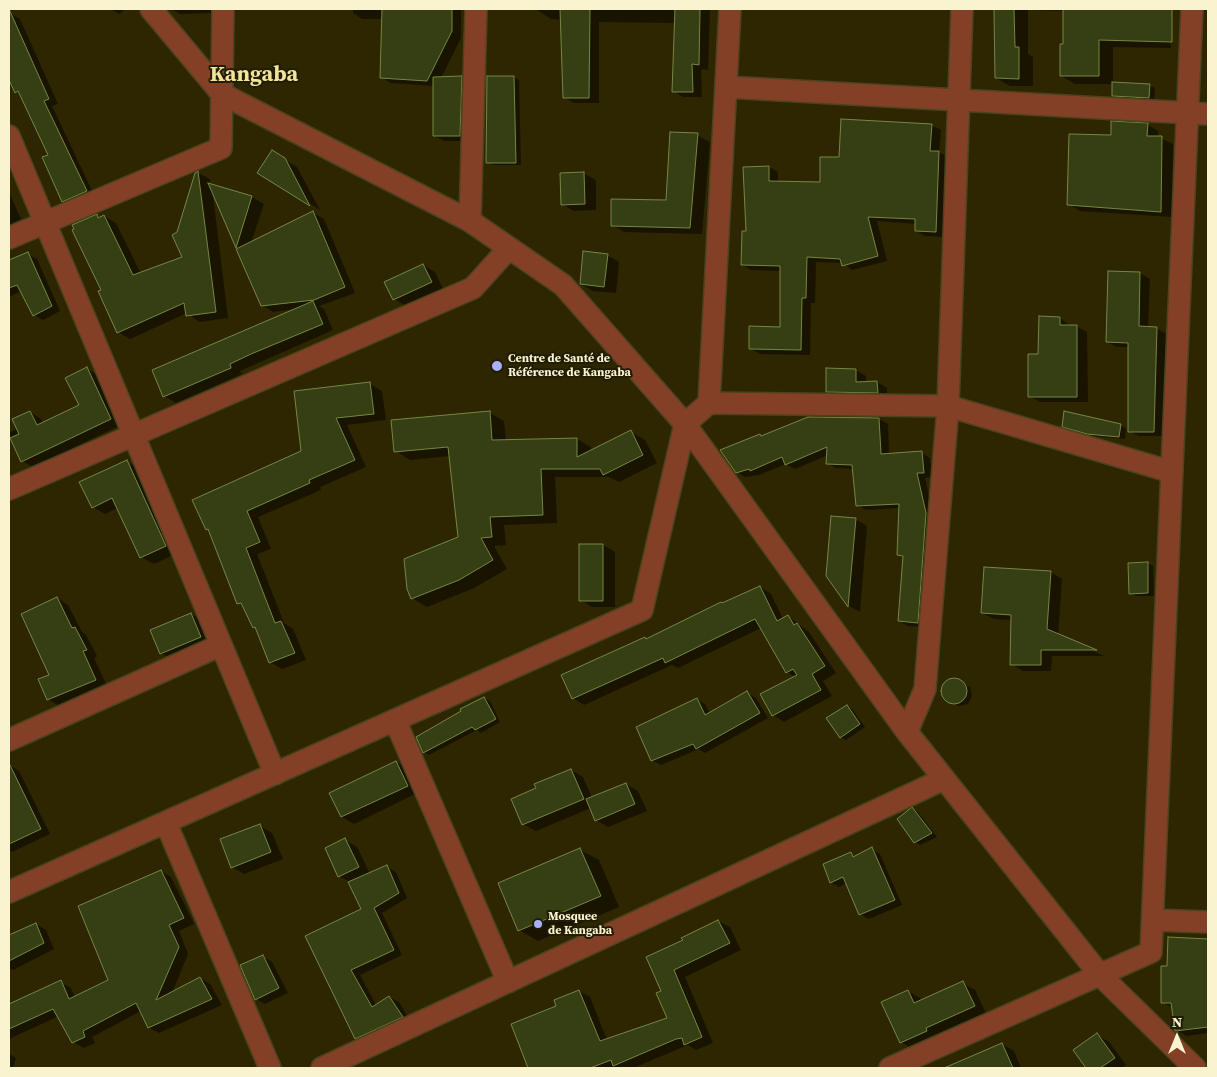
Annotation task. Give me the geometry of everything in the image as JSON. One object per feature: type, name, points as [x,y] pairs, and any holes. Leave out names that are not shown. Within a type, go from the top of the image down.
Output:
[{"type":"street","points":[[151,9],[222,94],[470,221],[563,285],[685,424],[907,732],[1100,974],[1195,1068]]},
{"type":"street","points":[[9,238],[221,148],[223,9]]},
{"type":"street","points":[[470,221],[476,9]]},
{"type":"street","points":[[709,403],[730,9]]},
{"type":"street","points":[[907,732],[925,689],[948,406],[962,9]]},
{"type":"street","points":[[890,1068],[1151,952],[1172,472],[1198,113],[1192,9]]},
{"type":"street","points":[[726,87],[1198,113]]},
{"type":"street","points":[[9,136],[275,774]]},
{"type":"street","points":[[9,489],[473,288],[509,248]]},
{"type":"street","points":[[9,892],[642,610],[685,424],[709,403],[948,406],[1172,472]]},
{"type":"street","points":[[9,740],[221,645]]},
{"type":"street","points":[[395,720],[508,982]]},
{"type":"street","points":[[322,1068],[944,779]]},
{"type":"street","points":[[166,822],[270,1068]]},
{"type":"street","points":[[1153,920],[1208,922]]},
{"type":"building","points":[[9,9],[49,99],[44,101],[87,191],[62,202],[42,157],[48,155],[18,91],[15,93],[9,80]]},
{"type":"building","points":[[382,9],[452,9],[452,31],[427,81],[380,78]]},
{"type":"building","points":[[560,9],[590,9],[589,98],[563,98]]},
{"type":"building","points":[[675,9],[700,9],[699,65],[692,64],[693,92],[672,92]]},
{"type":"building","points":[[994,9],[1014,9],[1015,47],[1019,47],[1019,79],[995,78]]},
{"type":"building","points":[[1063,9],[1172,9],[1172,42],[1099,40],[1099,76],[1060,76],[1060,44],[1063,44]]},
{"type":"building","points":[[462,76],[460,136],[433,136],[433,77]]},
{"type":"building","points":[[487,76],[514,76],[516,163],[486,163]]},
{"type":"building","points":[[1112,82],[1150,84],[1149,98],[1112,96]]},
{"type":"building","points":[[841,119],[932,124],[930,151],[939,151],[936,232],[915,231],[915,219],[868,217],[878,256],[842,266],[840,259],[807,257],[806,298],[802,298],[801,350],[749,349],[749,326],[780,327],[780,266],[741,265],[742,231],[746,231],[743,167],[769,166],[769,181],[820,182],[820,157],[839,157]]},
{"type":"building","points":[[1111,121],[1148,123],[1147,136],[1162,136],[1161,212],[1067,205],[1069,134],[1111,135]]},
{"type":"building","points":[[670,132],[698,133],[690,228],[611,226],[611,199],[666,200]]},
{"type":"building","points":[[272,150],[285,158],[310,206],[257,173]]},
{"type":"building","points":[[198,171],[216,312],[186,316],[184,303],[117,333],[98,291],[101,290],[72,230],[74,229],[72,225],[97,214],[98,218],[104,215],[133,275],[182,257],[172,235],[177,232],[195,173]]},
{"type":"building","points":[[584,172],[585,204],[561,205],[560,173]]},
{"type":"building","points":[[208,183],[252,196],[236,248]]},
{"type":"building","points":[[313,211],[345,287],[314,300],[261,306],[236,249]]},
{"type":"building","points":[[583,251],[608,254],[604,287],[580,284]]},
{"type":"building","points":[[28,252],[52,306],[33,316],[17,285],[9,288],[9,260]]},
{"type":"building","points":[[423,264],[432,282],[393,300],[384,282]]},
{"type":"building","points":[[1108,271],[1140,272],[1139,326],[1157,327],[1154,432],[1128,432],[1128,343],[1106,342]]},
{"type":"building","points":[[313,301],[323,324],[251,354],[230,364],[231,368],[163,397],[152,370]]},
{"type":"building","points":[[1039,316],[1060,317],[1060,325],[1077,325],[1077,397],[1028,397],[1028,354],[1038,354]]},
{"type":"building","points":[[87,367],[111,419],[21,462],[10,438],[19,434],[12,419],[30,411],[37,425],[79,405],[65,378]]},
{"type":"building","points":[[826,368],[856,369],[856,382],[877,381],[878,393],[826,392]]},
{"type":"building","points":[[370,382],[374,414],[336,418],[355,460],[309,480],[310,483],[247,511],[260,542],[246,548],[275,623],[281,621],[295,653],[269,663],[255,627],[253,628],[241,603],[237,604],[208,529],[206,530],[192,500],[301,451],[294,391]]},
{"type":"building","points":[[490,411],[492,440],[577,438],[577,457],[631,430],[643,455],[603,475],[600,469],[541,469],[543,515],[490,517],[492,537],[481,538],[493,560],[459,580],[411,599],[407,589],[404,559],[458,537],[448,447],[394,452],[391,420]]},
{"type":"building","points":[[1064,411],[1121,424],[1119,437],[1087,434],[1062,427]]},
{"type":"building","points":[[808,417],[879,418],[881,454],[922,451],[924,473],[917,473],[926,513],[918,623],[898,621],[903,556],[897,555],[899,504],[856,506],[852,465],[826,464],[827,447],[785,465],[782,457],[750,471],[749,469],[736,473],[720,450]]},
{"type":"building","points":[[127,460],[166,546],[140,558],[112,498],[92,508],[79,482]]},
{"type":"building","points":[[831,516],[856,518],[848,607],[826,576]]},
{"type":"building","points":[[579,544],[603,544],[603,601],[579,601]]},
{"type":"building","points":[[1148,562],[1148,593],[1129,594],[1128,563]]},
{"type":"building","points":[[984,567],[1051,571],[1047,629],[1097,650],[1041,650],[1041,665],[1010,665],[1011,615],[981,613]]},
{"type":"building","points":[[760,586],[777,621],[788,615],[794,625],[797,623],[825,666],[812,674],[821,690],[772,716],[760,694],[797,675],[793,669],[786,673],[755,619],[665,663],[663,658],[572,699],[561,675],[645,637],[646,639],[721,602]]},
{"type":"building","points":[[57,597],[72,628],[75,627],[87,650],[83,651],[96,680],[47,700],[38,679],[49,675],[21,614]]},
{"type":"building","points":[[191,613],[201,637],[160,654],[150,630]]},
{"type":"building","points":[[954,678],[963,682],[967,691],[963,700],[954,704],[945,700],[941,691],[945,682]]},
{"type":"building","points":[[747,691],[760,713],[696,749],[693,744],[651,761],[636,727],[697,698],[705,715]]},
{"type":"building","points":[[484,697],[496,719],[475,730],[472,727],[423,753],[416,737],[461,711],[460,709]]},
{"type":"building","points":[[847,705],[860,724],[840,738],[826,718]]},
{"type":"building","points":[[396,761],[408,786],[341,817],[329,793]]},
{"type":"building","points":[[9,763],[41,829],[9,844]]},
{"type":"building","points":[[571,769],[584,799],[522,825],[511,799],[536,788],[534,784]]},
{"type":"building","points":[[626,783],[635,804],[595,821],[586,799]]},
{"type":"building","points":[[912,807],[932,833],[914,843],[897,819]]},
{"type":"building","points":[[260,824],[271,852],[231,868],[220,839]]},
{"type":"building","points":[[345,838],[359,867],[338,877],[325,848]]},
{"type":"building","points":[[872,847],[895,900],[859,915],[843,877],[830,883],[823,864],[851,852],[853,857]]},
{"type":"building","points":[[580,848],[601,896],[518,931],[498,883]]},
{"type":"building","points":[[387,865],[399,893],[374,908],[394,950],[351,970],[372,1007],[389,996],[403,1017],[355,1039],[305,936],[361,909],[348,882]]},
{"type":"building","points":[[161,870],[184,918],[169,925],[179,947],[156,1000],[200,977],[212,999],[148,1028],[136,1003],[83,1031],[85,1037],[72,1043],[53,1009],[9,1029],[9,1004],[61,980],[69,999],[108,980],[78,906]]},
{"type":"building","points":[[718,920],[730,943],[674,970],[702,1037],[684,1045],[682,1038],[676,1039],[613,1066],[611,1060],[590,1068],[528,1068],[511,1024],[556,1006],[554,1000],[579,990],[600,1041],[667,1018],[656,993],[661,991],[646,957],[683,940],[681,938]]},
{"type":"building","points":[[36,923],[44,943],[9,961],[9,935]]},
{"type":"building","points":[[1168,937],[1208,939],[1208,1027],[1175,1031],[1171,1003],[1161,1003],[1161,966],[1167,966]]},
{"type":"building","points":[[263,955],[279,988],[255,1000],[240,965]]},
{"type":"building","points":[[963,981],[975,1006],[926,1028],[927,1031],[900,1043],[881,1002],[908,990],[914,1003]]},
{"type":"building","points":[[1097,1033],[1115,1058],[1100,1068],[1086,1068],[1073,1050]]},
{"type":"building","points":[[1002,1043],[1013,1068],[944,1068]]},
{"type":"place","name":"Centre de Santé de Référence de Kangaba","points":[[497,366]]},
{"type":"place","name":"Mosquee de Kangaba","points":[[538,924]]},
{"type":"district","name":"Kangaba","points":[[254,75]]}]
